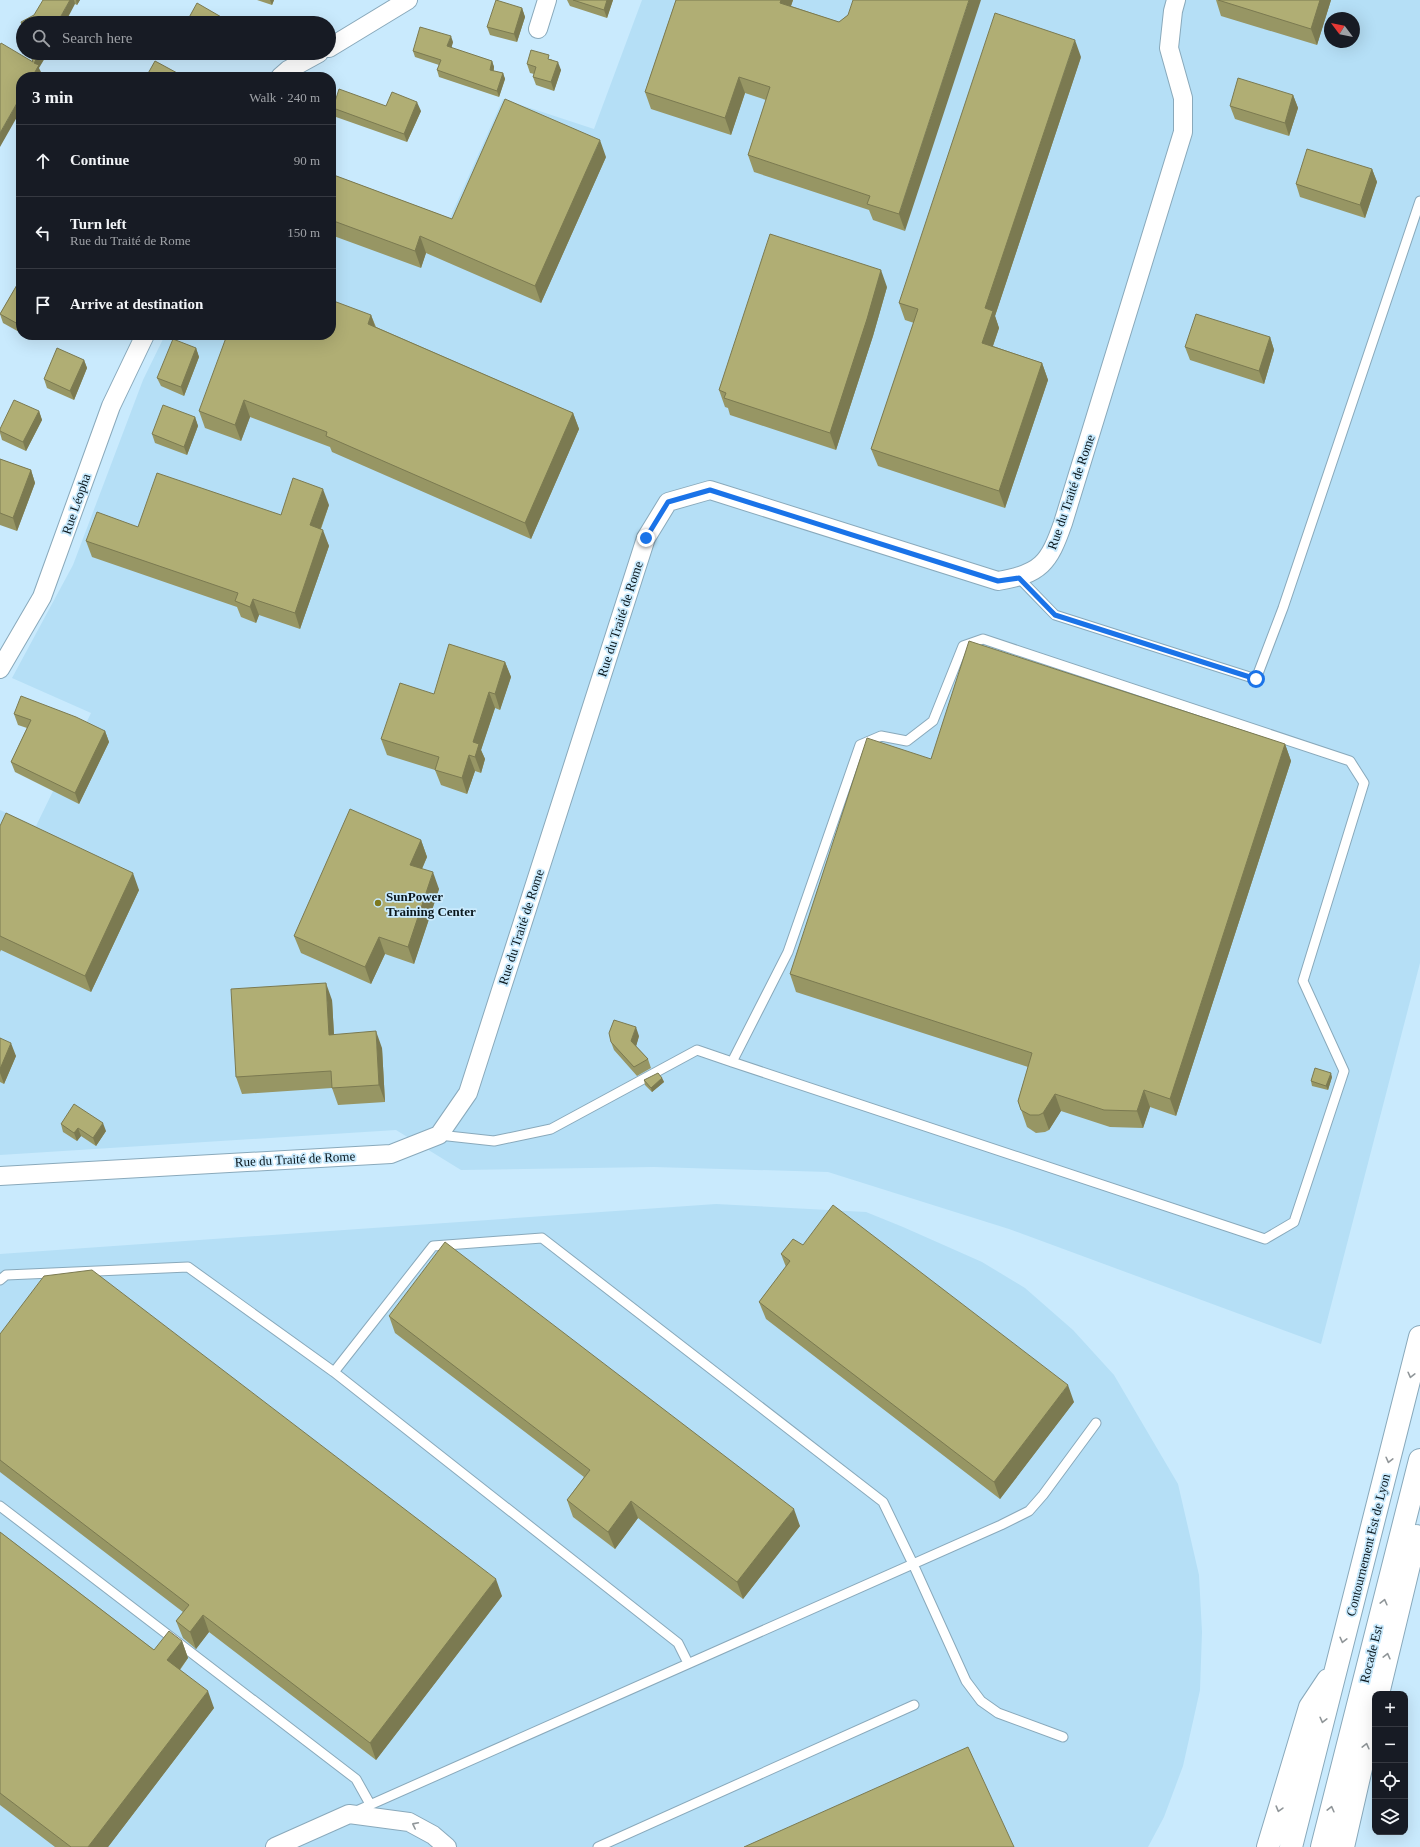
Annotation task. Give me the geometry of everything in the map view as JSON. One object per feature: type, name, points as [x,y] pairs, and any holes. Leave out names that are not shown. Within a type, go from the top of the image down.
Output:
[{"type":"highway","name":"Contournement Est de Lyon","points":[[1336,1668],[1420,1337]]},
{"type":"highway","name":"Rocade Est","points":[[1322,1847],[1420,1460]]},
{"type":"highway","points":[[1379,1691],[1420,1521]]},
{"type":"highway","points":[[1268,1847],[1310,1707],[1336,1668]]},
{"type":"highway","points":[[1291,1847],[1336,1668]]},
{"type":"highway","points":[[1343,1847],[1372,1720]]},
{"type":"street","points":[[336,44],[408,0]]},
{"type":"street","points":[[538,29],[547,0]]},
{"type":"street","name":"Rue du Traité de Rome","points":[[0,1176],[391,1154],[438,1135],[468,1093],[646,538],[668,502],[710,490],[998,581],[1019,578],[1040,567],[1054,548],[1183,132],[1183,98],[1169,48],[1173,11],[1176,0]]},
{"type":"street","points":[[286,72],[306,60]]},
{"type":"street","name":"Rue Léopha","points":[[0,669],[42,597],[111,406],[143,340]]},
{"type":"street","points":[[275,1847],[349,1814],[409,1822],[433,1835],[447,1847]]},
{"type":"lane","points":[[1019,578],[1055,615],[1256,679],[1283,608],[1420,201]]},
{"type":"lane","points":[[438,1135],[494,1141],[551,1129],[697,1050],[732,1062],[1265,1239],[1294,1222],[1344,1071],[1303,981],[1364,783],[1350,761],[983,639],[963,646],[933,721],[906,741],[881,736],[860,745],[788,952],[732,1062]]},
{"type":"lane","points":[[334,1372],[433,1246],[542,1238],[883,1502],[966,1680],[981,1702],[998,1713],[1063,1737]]},
{"type":"lane","points":[[0,1280],[6,1275],[188,1267],[334,1372],[678,1643],[688,1663]]},
{"type":"lane","points":[[349,1814],[1001,1525],[1029,1511],[1096,1423]]},
{"type":"lane","points":[[0,1506],[356,1779],[370,1804]]},
{"type":"lane","points":[[598,1847],[914,1705]]},
{"type":"shaded area","points":[[642,0],[1420,0],[1420,963],[1321,1344],[1009,1229],[828,1172],[654,1167],[461,1170],[396,1130],[0,1155],[0,810],[36,826],[91,713],[12,678],[73,565],[143,380],[163,340],[336,340],[336,190],[445,229],[503,99],[594,129]]},
{"type":"shaded area","points":[[716,1204],[866,1212],[903,1227],[982,1262],[1025,1288],[1073,1330],[1114,1375],[1178,1484],[1199,1575],[1202,1632],[1200,1690],[1183,1766],[1164,1817],[1148,1847],[0,1847],[0,1254]]},
{"type":"building","points":[[43,0],[70,0],[61,16],[32,16]]},
{"type":"building","points":[[496,0],[522,8],[514,34],[487,27]]},
{"type":"building","points":[[573,0],[607,0],[604,10]]},
{"type":"building","points":[[676,0],[781,0],[780,3],[839,22],[848,15],[853,0],[969,0],[899,214],[867,204],[870,196],[748,155],[770,87],[739,77],[725,118],[645,92]]},
{"type":"building","points":[[1218,0],[1320,0],[1311,29]]},
{"type":"building","points":[[197,3],[220,16],[190,16]]},
{"type":"building","points":[[995,13],[1075,40],[985,308],[993,311],[982,343],[1042,363],[999,491],[871,449],[918,309],[899,303]]},
{"type":"building","points":[[420,27],[451,36],[447,46],[492,61],[490,70],[503,73],[497,91],[437,70],[441,60],[413,51]]},
{"type":"building","points":[[1,43],[16,52],[16,60],[30,60],[33,62],[32,60],[36,60],[34,63],[39,65],[35,72],[16,72],[16,105],[0,133]]},
{"type":"building","points":[[531,50],[549,55],[548,59],[558,62],[551,82],[533,77],[536,67],[527,64]]},
{"type":"building","points":[[155,61],[175,72],[149,72]]},
{"type":"building","points":[[1238,78],[1293,95],[1285,123],[1230,106]]},
{"type":"building","points":[[339,89],[386,106],[392,92],[417,102],[404,134],[336,109],[336,98]]},
{"type":"building","points":[[505,99],[600,140],[535,286],[420,236],[415,251],[336,222],[336,176],[452,219]]},
{"type":"building","points":[[1307,149],[1372,169],[1360,205],[1296,184]]},
{"type":"building","points":[[770,234],[881,270],[867,319],[830,433],[724,398],[726,393],[719,390]]},
{"type":"building","points":[[16,287],[16,323],[0,314]]},
{"type":"building","points":[[336,302],[371,315],[368,324],[573,413],[525,523],[326,436],[327,432],[244,400],[235,425],[199,411],[225,340],[336,340]]},
{"type":"building","points":[[1196,314],[1270,337],[1259,371],[1185,347]]},
{"type":"building","points":[[173,340],[196,348],[181,387],[157,378]]},
{"type":"building","points":[[57,348],[84,360],[70,391],[44,379]]},
{"type":"building","points":[[14,400],[39,411],[23,442],[0,431]]},
{"type":"building","points":[[163,405],[195,417],[184,447],[152,434]]},
{"type":"building","points":[[0,459],[31,470],[13,518],[0,513]]},
{"type":"building","points":[[157,473],[281,515],[293,478],[323,489],[310,525],[323,530],[295,613],[253,599],[250,607],[235,601],[238,593],[86,541],[97,512],[138,527]]},
{"type":"building","points":[[969,641],[1285,744],[1170,1099],[1144,1090],[1137,1111],[1104,1110],[1055,1094],[1043,1113],[1039,1115],[1030,1115],[1021,1110],[1018,1101],[1032,1053],[790,974],[867,738],[931,759]]},
{"type":"building","points":[[449,644],[505,662],[495,694],[489,692],[473,742],[479,744],[475,757],[469,755],[462,778],[435,770],[439,757],[381,739],[400,683],[434,694]]},
{"type":"building","points":[[21,696],[76,717],[105,731],[75,793],[11,762],[31,720],[14,714]]},
{"type":"building","name":"SunPower Training Center","points":[[350,809],[421,840],[410,865],[433,872],[408,947],[379,937],[365,967],[294,936]]},
{"type":"building","points":[[6,813],[133,873],[85,976],[0,936],[0,826]]},
{"type":"building","points":[[326,983],[329,1035],[376,1031],[379,1085],[332,1088],[331,1071],[236,1077],[231,989]]},
{"type":"building","points":[[614,1020],[636,1027],[631,1041],[648,1059],[634,1067],[611,1042],[609,1033]]},
{"type":"building","points":[[0,1038],[11,1043],[0,1069]]},
{"type":"building","points":[[1315,1068],[1331,1073],[1326,1086],[1311,1081]]},
{"type":"building","points":[[658,1073],[662,1078],[651,1088],[644,1080]]},
{"type":"building","points":[[74,1104],[103,1123],[93,1138],[78,1128],[74,1133],[61,1124]]},
{"type":"building","points":[[833,1205],[1068,1385],[994,1482],[759,1302],[790,1261],[781,1254],[793,1239],[803,1245]]},
{"type":"building","points":[[445,1242],[794,1509],[737,1582],[631,1501],[608,1532],[567,1500],[590,1470],[389,1316]]},
{"type":"building","points":[[92,1270],[496,1579],[370,1743],[203,1615],[190,1632],[176,1621],[189,1605],[0,1460],[0,1334],[44,1276]]},
{"type":"building","points":[[0,1532],[154,1650],[169,1631],[182,1641],[167,1660],[208,1691],[88,1847],[71,1847],[0,1793]]},
{"type":"building","points":[[968,1747],[1014,1847],[744,1847]]},
{"type":"place","name":"SunPower Training Center","points":[[378,903]]},
{"type":"route","points":[[646,538],[668,502],[710,490],[998,581],[1019,578],[1055,615],[1256,679]]}]
